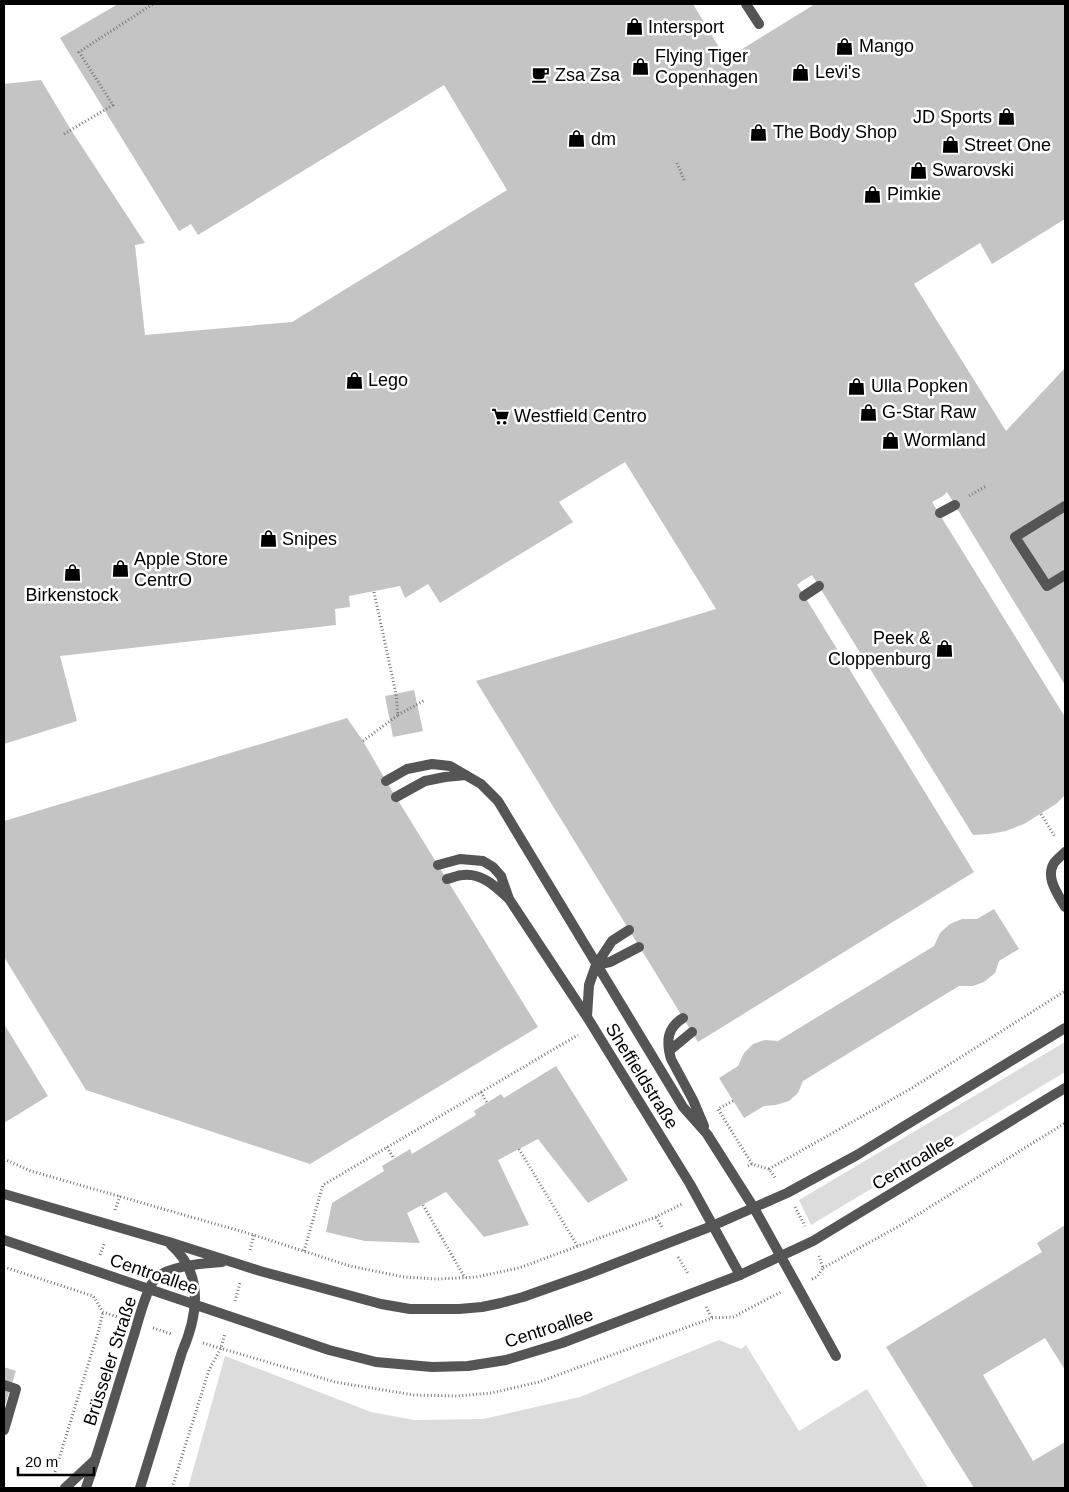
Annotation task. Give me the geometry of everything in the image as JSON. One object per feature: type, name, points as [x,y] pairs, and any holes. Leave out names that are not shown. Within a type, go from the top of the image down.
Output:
[{"type":"street","points":[[746,4],[759,24]]},
{"type":"street","points":[[940,514],[954,505]]},
{"type":"street","points":[[1065,506],[1016,537],[1047,586],[1065,575]]},
{"type":"street","points":[[804,596],[819,586]]},
{"type":"street","name":"Sheffieldstraße","points":[[386,781],[407,770],[432,764],[450,766],[481,784],[498,801],[683,1107],[707,1134],[754,1208],[836,1356]]},
{"type":"street","points":[[396,798],[425,781],[467,775]]},
{"type":"street","points":[[1063,848],[1054,864],[1051,878],[1065,907]]},
{"type":"street","name":"Sheffieldstraße","points":[[438,865],[460,859],[483,861],[493,867],[501,876],[510,898],[587,1017],[697,1196],[740,1275]]},
{"type":"street","name":"Sheffieldstraße","points":[[447,879],[463,875],[475,876],[489,881],[510,898]]},
{"type":"street","points":[[587,1017],[589,985],[596,965],[612,940],[629,930]]},
{"type":"street","points":[[596,965],[610,962],[639,947]]},
{"type":"street","name":"Sheffieldstraße","points":[[683,1018],[675,1023],[669,1031],[668,1051],[693,1100],[707,1134]]},
{"type":"street","name":"Centroallee","points":[[4,1194],[231,1262],[381,1304],[410,1309],[459,1309],[501,1303],[544,1290],[712,1226],[797,1188],[857,1155],[1065,1028]]},
{"type":"street","points":[[668,1051],[692,1032]]},
{"type":"street","name":"Centroallee","points":[[4,1240],[329,1350],[402,1366],[468,1366],[506,1360],[562,1344],[740,1275],[781,1257],[813,1241],[1065,1088]]},
{"type":"street","points":[[140,1488],[182,1352],[188,1339],[195,1305],[196,1294],[193,1278],[180,1253],[169,1242]]},
{"type":"street","name":"Brüsseler Straße","points":[[86,1488],[150,1290],[156,1278],[188,1266],[231,1262]]},
{"type":"street","points":[[4,1385],[16,1389],[4,1430]]},
{"type":"street","points":[[65,1488],[96,1460]]},
{"type":"path","points":[[64,134],[114,105],[79,52],[153,4]]},
{"type":"path","points":[[677,163],[686,182]]},
{"type":"path","points":[[374,592],[396,694],[398,715]]},
{"type":"path","points":[[363,741],[398,715],[426,700]]},
{"type":"path","points":[[1042,814],[1063,848]]},
{"type":"path","points":[[769,1169],[912,1088],[1065,991]]},
{"type":"path","points":[[304,1251],[323,1185],[593,1027]]},
{"type":"path","points":[[481,1092],[487,1103]]},
{"type":"path","points":[[733,1101],[718,1109],[752,1164],[769,1169],[779,1183]]},
{"type":"path","points":[[807,1281],[818,1277],[823,1268],[902,1226],[1065,1123]]},
{"type":"path","points":[[387,1147],[394,1159]]},
{"type":"path","points":[[519,1149],[578,1247]]},
{"type":"path","points":[[4,1159],[31,1171],[254,1235],[350,1266],[404,1277],[465,1278],[519,1268],[656,1217],[676,1207]]},
{"type":"path","points":[[742,1170],[752,1164]]},
{"type":"path","points":[[114,1213],[120,1196]]},
{"type":"path","points":[[792,1203],[807,1229]]},
{"type":"path","points":[[422,1205],[465,1278]]},
{"type":"path","points":[[656,1217],[664,1231]]},
{"type":"path","points":[[249,1254],[254,1235]]},
{"type":"path","points":[[99,1259],[106,1237]]},
{"type":"path","points":[[818,1253],[823,1268]]},
{"type":"path","points":[[677,1254],[686,1270]]},
{"type":"path","points":[[4,1267],[93,1296],[103,1312],[116,1317]]},
{"type":"path","points":[[704,1303],[712,1318],[733,1317],[787,1289]]},
{"type":"path","points":[[234,1304],[238,1290]]},
{"type":"path","points":[[52,1479],[100,1329],[103,1312]]},
{"type":"path","points":[[157,1330],[174,1335]]},
{"type":"path","points":[[172,1488],[209,1370],[221,1348],[224,1336]]},
{"type":"path","points":[[206,1344],[221,1348]]},
{"type":"shaded area","points":[[1065,1042],[1065,1072],[811,1225],[799,1200]]},
{"type":"shaded area","points":[[719,1340],[741,1349],[746,1345],[799,1431],[867,1389],[928,1488],[188,1488],[225,1356],[371,1412],[414,1420],[483,1419],[580,1397]]},
{"type":"building","name":"Westfield Centro","points":[[118,4],[693,4],[726,59],[815,4],[1065,4],[1065,219],[992,264],[980,243],[914,284],[1006,431],[1065,368],[1065,685],[947,492],[932,502],[1065,717],[1065,795],[1056,804],[1024,824],[1006,831],[973,835],[812,575],[802,581],[797,585],[974,872],[698,1042],[476,681],[716,609],[625,462],[559,502],[573,522],[440,603],[428,584],[405,598],[400,586],[349,596],[350,607],[335,609],[336,625],[60,656],[77,721],[4,744],[4,84],[41,80],[71,130],[145,243],[135,245],[145,335],[292,322],[507,190],[444,85],[198,235],[191,224],[179,231],[60,38]]},
{"type":"building","points":[[414,690],[423,731],[393,737],[385,696]]},
{"type":"building","points":[[347,718],[363,741],[538,1027],[310,1164],[86,1090],[4,957],[4,821]]},
{"type":"building","points":[[994,909],[1019,949],[999,961],[995,973],[984,982],[973,986],[959,986],[803,1081],[798,1093],[789,1101],[764,1106],[744,1118],[719,1078],[738,1066],[744,1053],[753,1044],[765,1040],[778,1041],[934,946],[940,933],[950,924],[962,919],[977,919]]},
{"type":"building","points":[[4,1024],[48,1096],[4,1123]]},
{"type":"building","points":[[556,1066],[628,1180],[588,1203],[538,1139],[498,1160],[529,1225],[484,1237],[446,1192],[407,1213],[420,1243],[365,1241],[326,1232],[332,1203],[384,1171],[382,1166],[410,1149],[412,1154],[476,1115],[474,1111],[501,1094],[504,1098]]},
{"type":"building","points":[[1065,1225],[1065,1370],[1045,1338],[983,1375],[1033,1461],[1065,1442],[1065,1488],[974,1488],[886,1347],[1042,1252],[1037,1243]]},
{"type":"building","points":[[4,1367],[16,1371],[4,1408]]},
{"type":"place","name":"Intersport","points":[[634,27]]},
{"type":"place","name":"Mango","points":[[845,46]]},
{"type":"place","name":"Flying Tiger Copenhagen","points":[[641,66]]},
{"type":"place","name":"Levi's","points":[[801,72]]},
{"type":"place","name":"Zsa Zsa","points":[[541,75]]},
{"type":"place","name":"JD Sports","points":[[1006,117]]},
{"type":"place","name":"The Body Shop","points":[[759,132]]},
{"type":"place","name":"dm","points":[[577,139]]},
{"type":"place","name":"Street One","points":[[950,145]]},
{"type":"place","name":"Swarovski","points":[[918,170]]},
{"type":"place","name":"Pimkie","points":[[873,194]]},
{"type":"place","name":"Lego","points":[[354,380]]},
{"type":"place","name":"Ulla Popken","points":[[857,386]]},
{"type":"place","name":"G-Star Raw","points":[[868,412]]},
{"type":"place","name":"Westfield Centro","points":[[500,416]]},
{"type":"place","name":"Wormland","points":[[890,440]]},
{"type":"place","name":"Snipes","points":[[268,539]]},
{"type":"place","name":"Apple Store CentrO","points":[[120,569]]},
{"type":"place","name":"Birkenstock","points":[[72,572]]},
{"type":"place","name":"Peek & Cloppenburg","points":[[945,648]]}]
